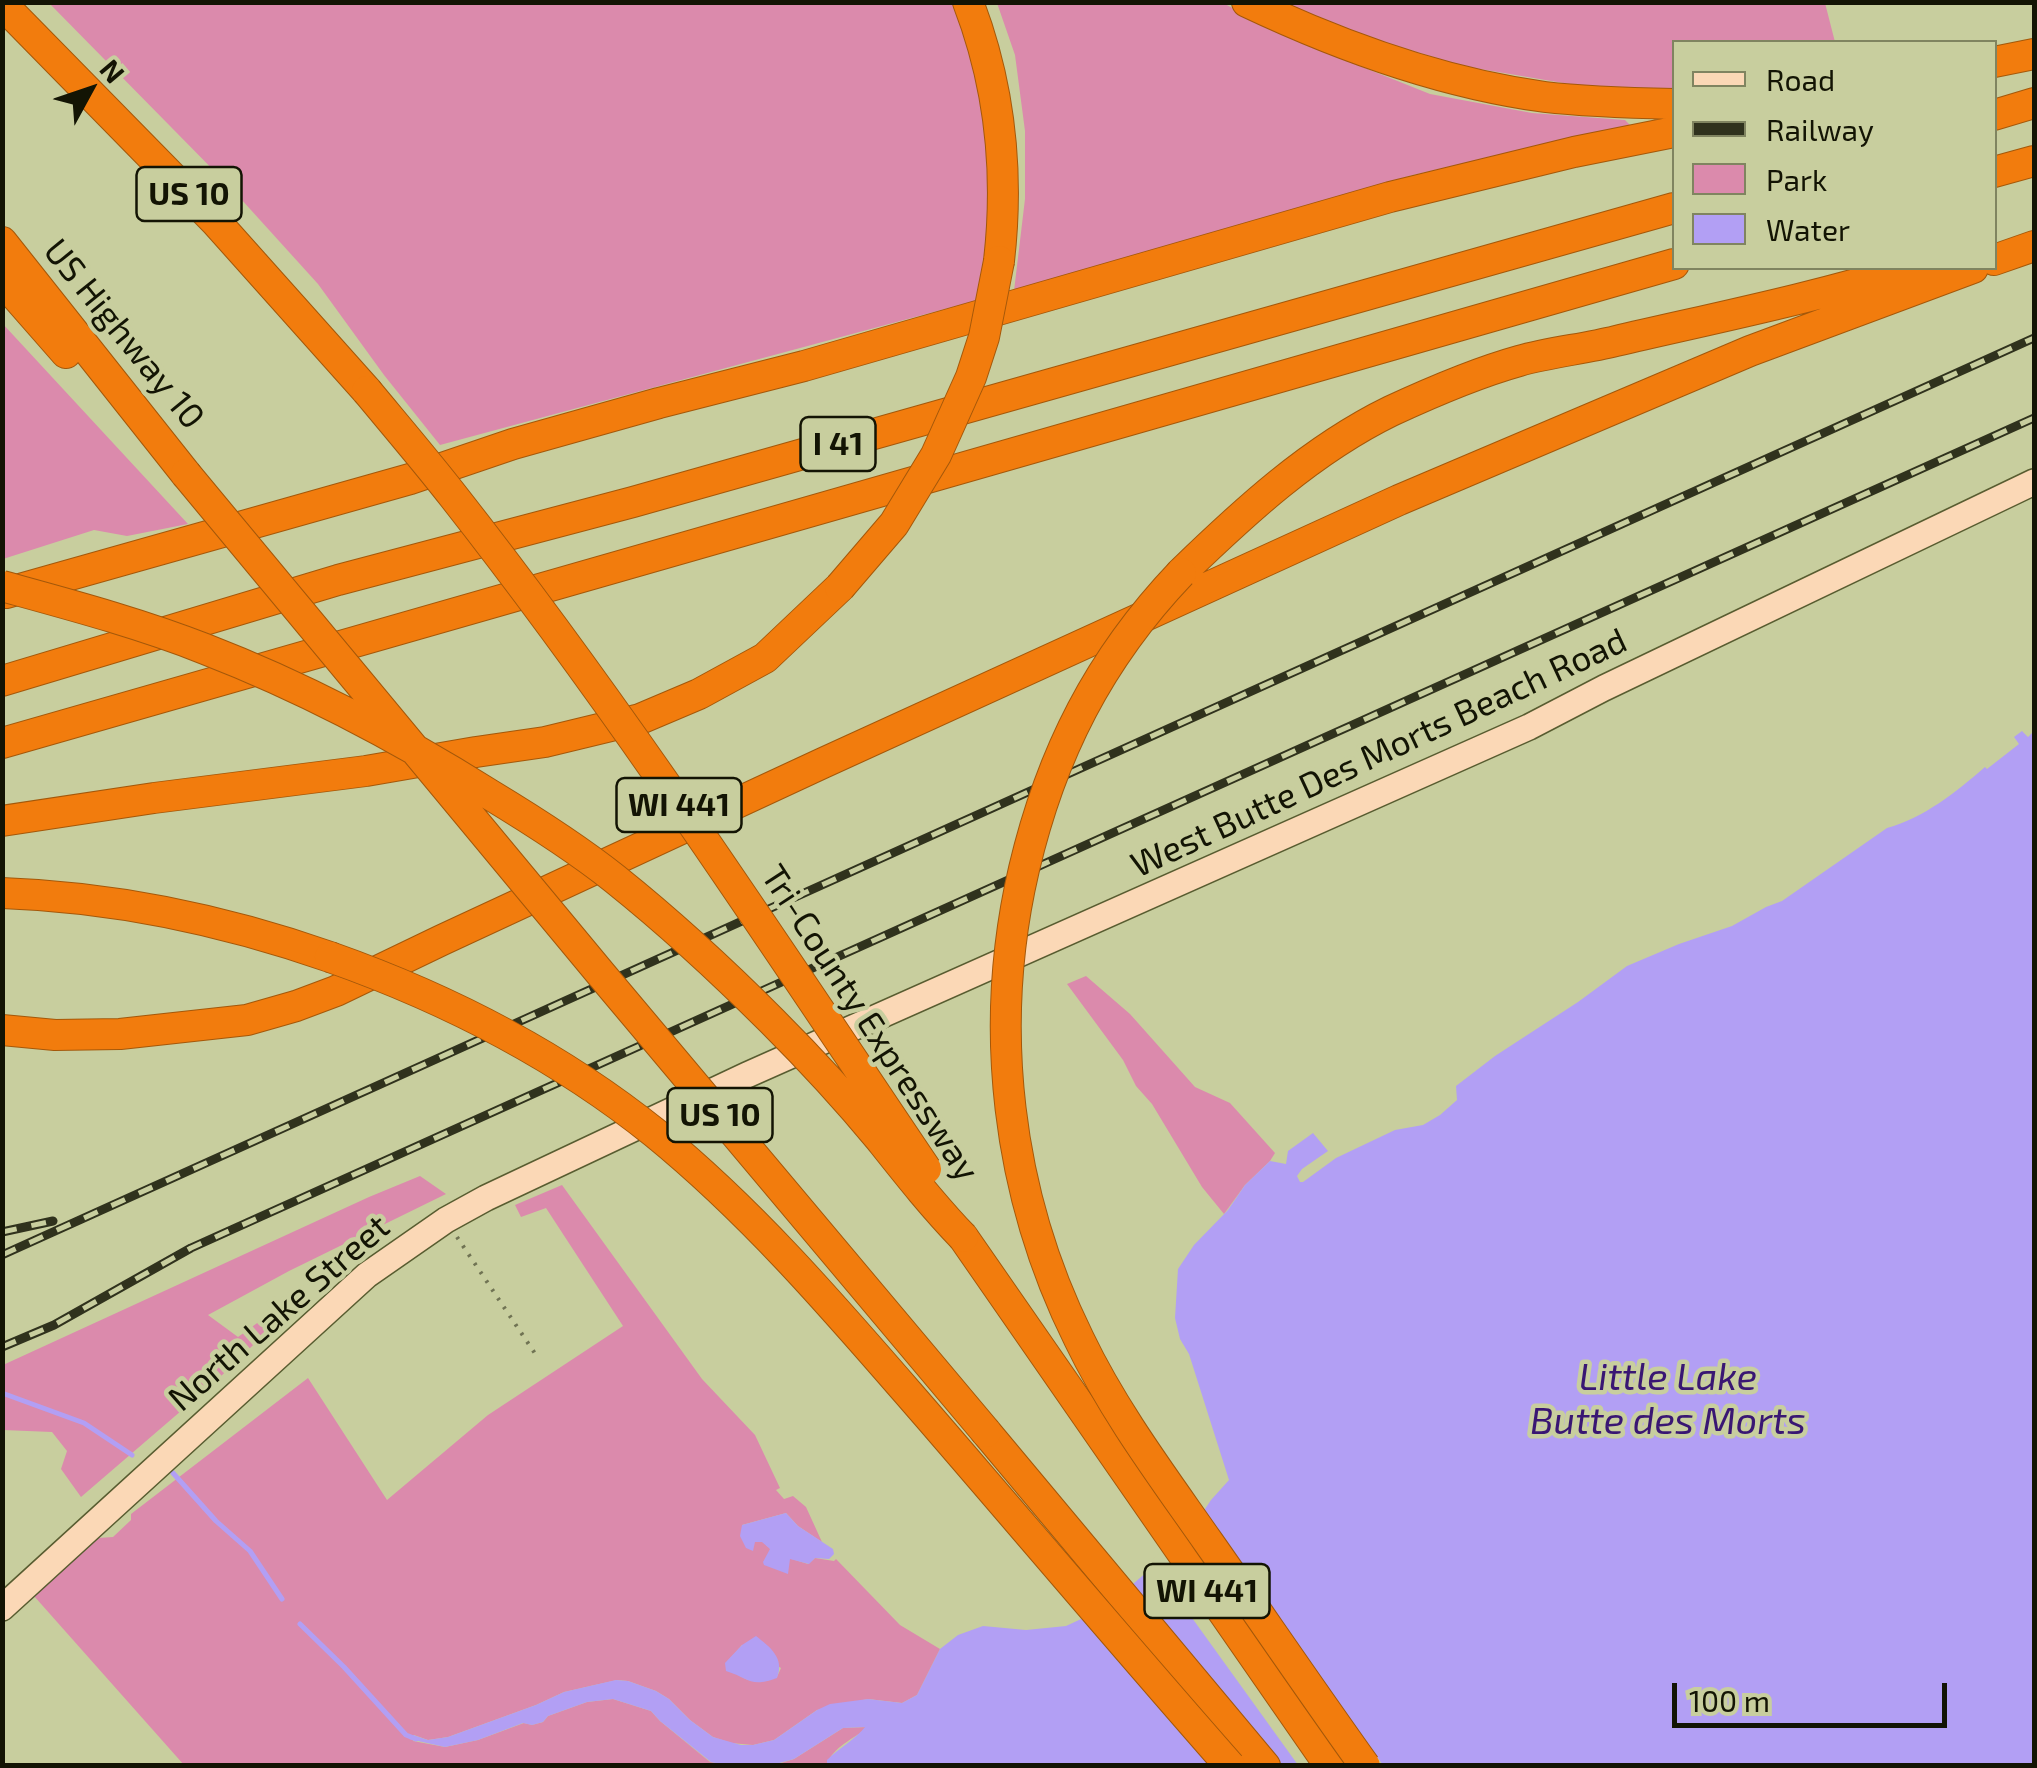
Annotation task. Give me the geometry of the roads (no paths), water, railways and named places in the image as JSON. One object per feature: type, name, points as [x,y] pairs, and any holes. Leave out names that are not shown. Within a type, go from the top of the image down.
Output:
[{"type":"highway","points":[[2,821],[366,771],[592,732],[640,719],[699,694],[765,658],[840,587],[894,524],[936,455],[984,337],[1003,223],[1001,142],[988,62],[968,2]]},
{"type":"highway","points":[[1248,2],[1306,30],[1376,56],[1458,80],[1586,101],[1672,104]]},
{"type":"highway","name":"US 10","points":[[2,4],[216,222],[367,391]]},
{"type":"highway","points":[[1997,61],[2034,54]]},
{"type":"highway","points":[[1997,113],[2034,103]]},
{"type":"highway","points":[[2,594],[410,479],[513,444],[804,366],[1390,197],[1672,132]]},
{"type":"highway","points":[[1997,171],[2034,160]]},
{"type":"highway","name":"I 41","points":[[2,682],[338,580],[652,497],[1672,209]]},
{"type":"highway","points":[[1997,240],[2034,229]]},
{"type":"highway","name":"US Highway 10","points":[[2,242],[186,474]]},
{"type":"highway","points":[[1997,259],[2034,246]]},
{"type":"highway","name":"I 41","points":[[2,743],[1672,265]]},
{"type":"highway","points":[[1365,1766],[1107,1392],[1053,1282],[1017,1158],[1008,1102],[1006,1020],[1014,913],[1044,798],[1067,740],[1101,676],[1146,609],[1242,513],[1320,453],[1390,412],[1520,361],[1778,305],[1904,270]]},
{"type":"highway","points":[[2,1030],[55,1035],[120,1034],[247,1020],[336,992],[822,763],[1400,500],[1750,351],[1969,270]]},
{"type":"highway","points":[[2,280],[147,448],[186,474]]},
{"type":"highway","name":"Tri-County Expressway","points":[[367,391],[464,510],[612,707],[937,1186],[963,1237],[1330,1766]]},
{"type":"highway","name":"US 10","points":[[186,474],[1265,1766]]},
{"type":"highway","points":[[2,586],[150,630],[288,684],[380,728],[547,831],[613,878],[705,956],[772,1021],[824,1075],[963,1237]]},
{"type":"highway","points":[[2,893],[127,904],[202,920],[330,957],[407,986],[473,1017],[547,1059],[632,1116],[769,1237],[1230,1766]]},
{"type":"street","name":"West Butte Des Morts Beach Road","points":[[747,1075],[1529,727],[2034,482]]},
{"type":"street","name":"North Lake Street","points":[[2,1608],[368,1276],[446,1220],[747,1075]]},
{"type":"water","name":"Little Lake Butte des Morts","points":[[2022,731],[2028,737],[2034,731],[2034,1765],[827,1765],[827,1760],[865,1727],[843,1728],[794,1759],[772,1765],[729,1766],[711,1762],[651,1711],[613,1699],[587,1702],[548,1716],[543,1722],[523,1723],[478,1740],[445,1747],[409,1739],[413,1735],[428,1740],[448,1737],[564,1692],[616,1680],[656,1691],[713,1737],[753,1745],[774,1740],[830,1704],[868,1699],[902,1703],[917,1695],[940,1649],[958,1635],[983,1626],[1026,1630],[1066,1626],[1105,1608],[1193,1527],[1229,1480],[1189,1354],[1180,1339],[1175,1318],[1178,1269],[1245,1185],[1270,1161],[1286,1164],[1288,1151],[1313,1133],[1328,1151],[1302,1169],[1297,1176],[1303,1182],[1336,1158],[1395,1130],[1423,1125],[1457,1100],[1456,1086],[1627,966],[1732,926],[1782,901],[1887,828],[1914,818],[1951,795],[2019,744],[2014,737]]},
{"type":"water","points":[[786,1513],[798,1526],[833,1549],[834,1554],[829,1559],[815,1558],[809,1564],[790,1559],[788,1574],[764,1565],[770,1549],[762,1542],[755,1542],[753,1551],[746,1548],[740,1536],[742,1525]]},
{"type":"water","points":[[756,1636],[778,1659],[777,1678],[755,1682],[726,1671],[725,1663]]},
{"type":"waterway","points":[[2,1393],[84,1423],[132,1455]]},
{"type":"waterway","points":[[173,1473],[216,1521],[250,1551],[282,1599]]},
{"type":"waterway","points":[[300,1624],[406,1735],[416,1739]]},
{"type":"railway","points":[[2,1255],[2034,338]]},
{"type":"railway","points":[[2,1347],[54,1325],[191,1248],[2034,418]]},
{"type":"railway","points":[[2,1232],[53,1221]]}]
